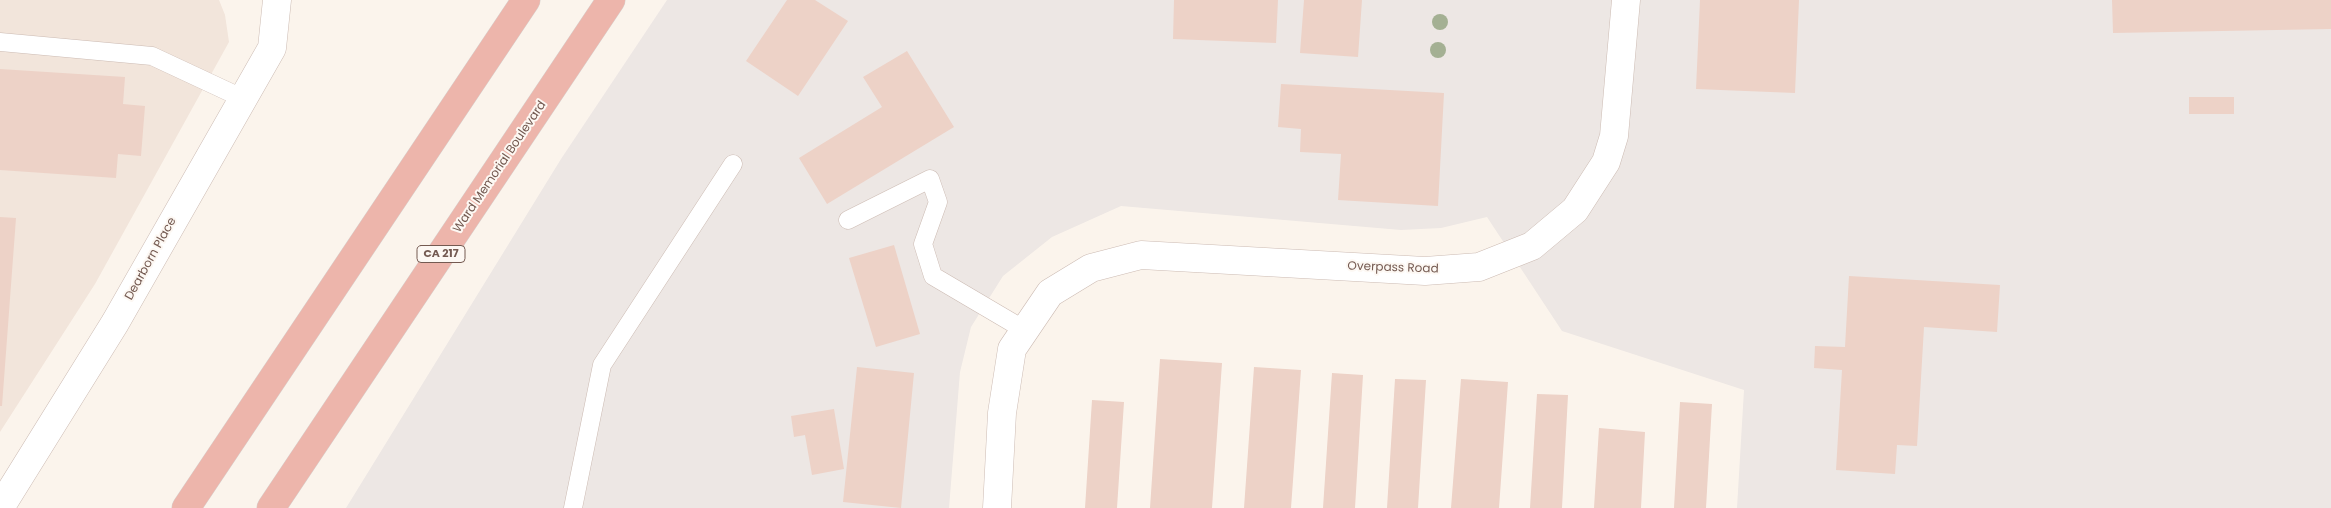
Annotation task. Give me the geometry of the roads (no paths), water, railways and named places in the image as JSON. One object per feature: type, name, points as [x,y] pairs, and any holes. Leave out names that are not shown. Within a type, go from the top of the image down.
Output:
[{"type":"highway","points":[[186,508],[526,0]]},
{"type":"highway","name":"Ward Memorial Boulevard","points":[[271,508],[611,0]]},
{"type":"highway","points":[[177,508],[207,476]]},
{"type":"street","name":"Dearborn Place","points":[[0,508],[115,324],[272,48],[277,0]]},
{"type":"street","name":"Overpass Road","points":[[1018,339],[1050,293],[1091,268],[1141,255],[1425,271],[1479,267],[1532,246],[1575,210],[1606,162],[1614,136],[1626,0]]},
{"type":"street","points":[[997,508],[1002,413],[1018,339]]},
{"type":"lane","points":[[0,42],[152,56],[242,98]]},
{"type":"lane","points":[[574,508],[602,364],[732,164]]},
{"type":"lane","points":[[848,220],[930,179],[938,202],[923,244],[932,276],[1018,339]]}]
